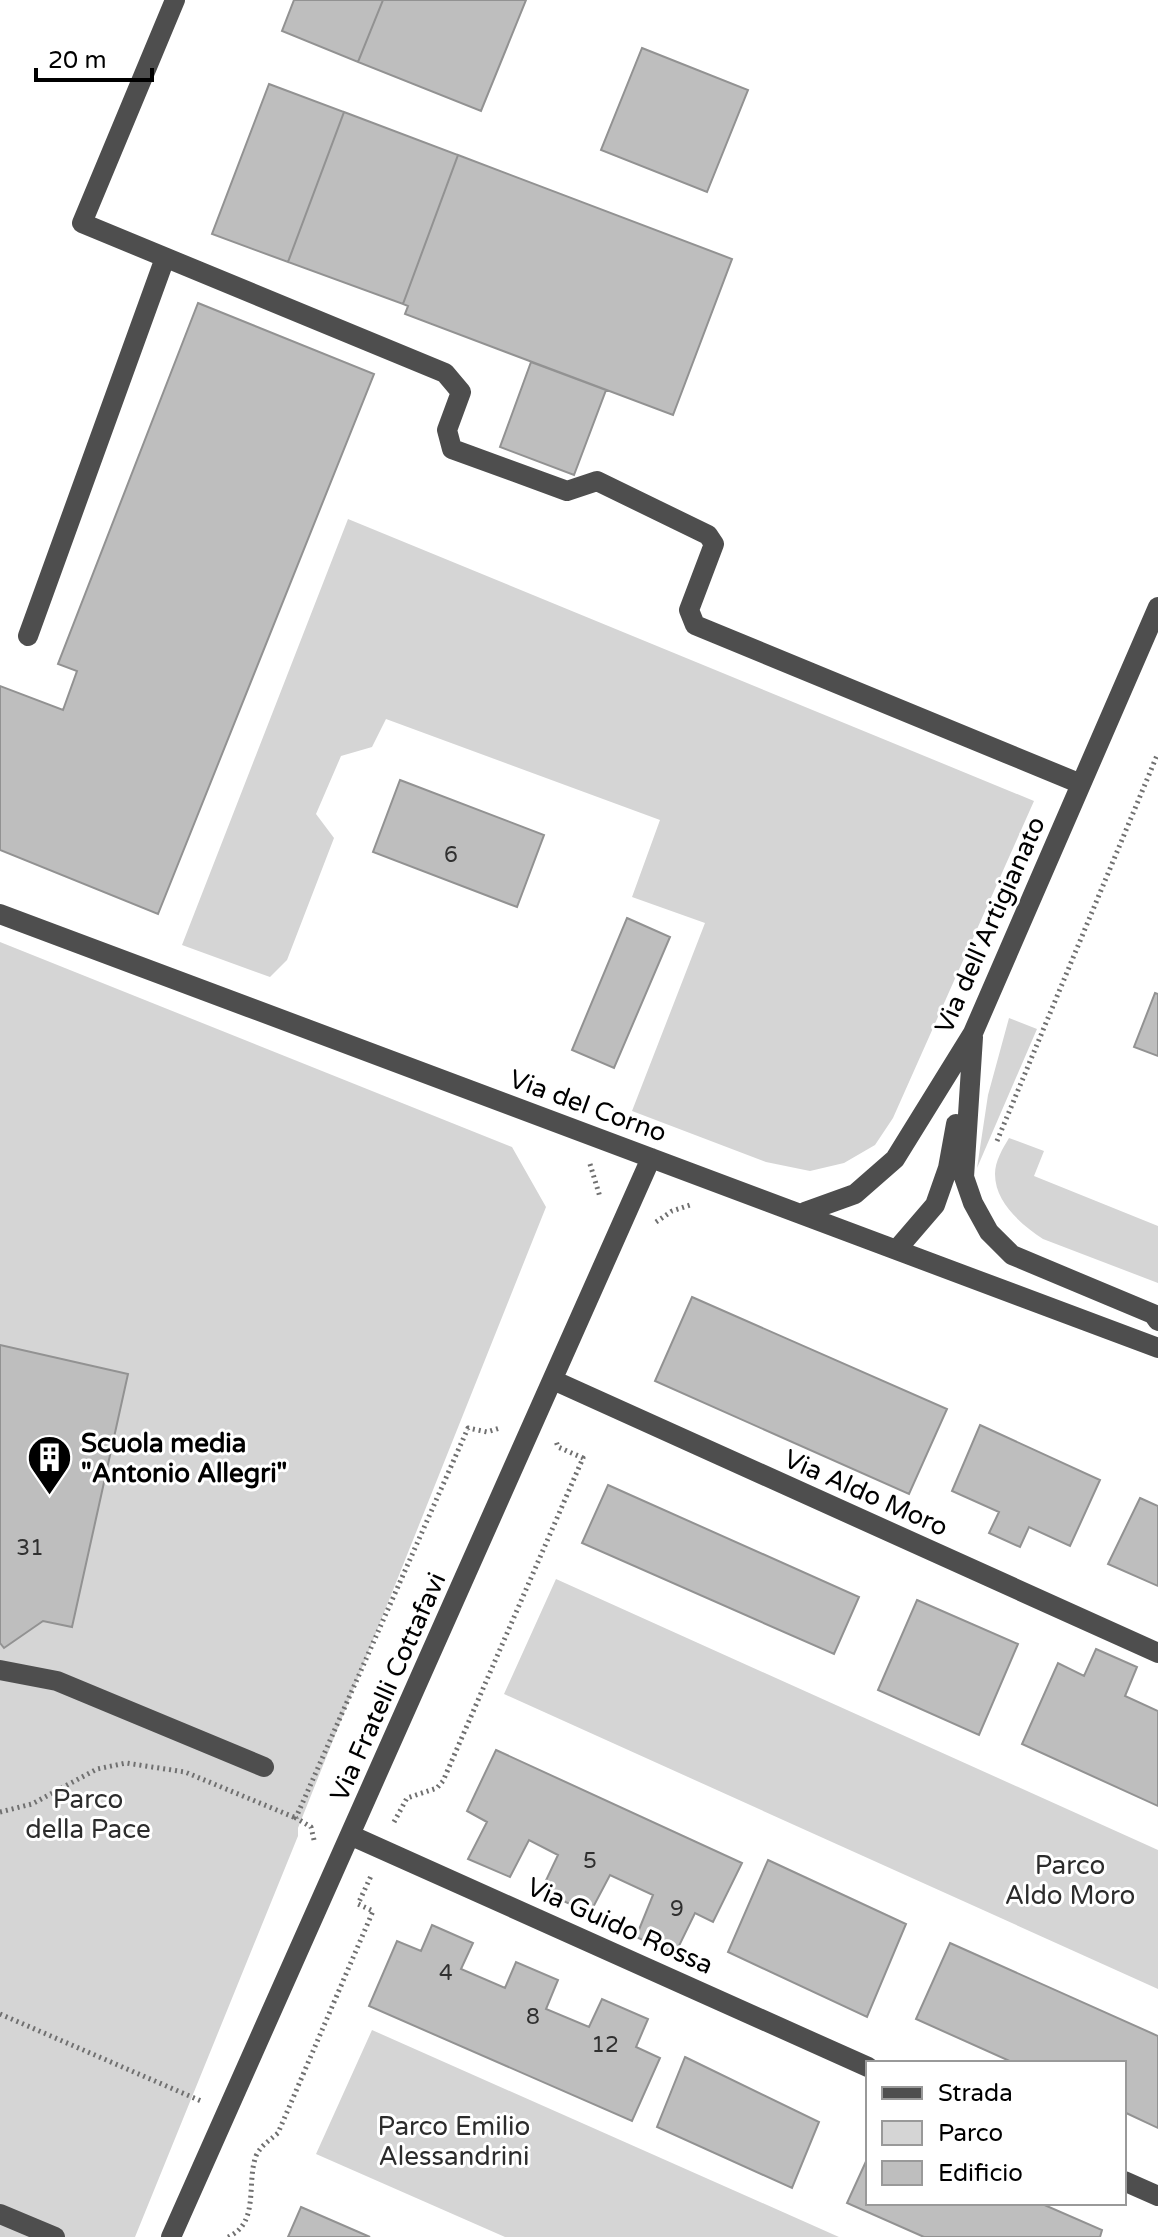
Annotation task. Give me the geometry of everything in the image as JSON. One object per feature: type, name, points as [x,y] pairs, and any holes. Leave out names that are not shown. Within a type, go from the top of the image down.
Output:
[{"type":"street","points":[[175,0],[82,223],[445,373],[461,392],[447,430],[452,449],[567,491],[597,481],[708,535],[714,544],[689,610],[695,625],[1081,784]]},
{"type":"street","points":[[28,636],[165,258]]},
{"type":"street","name":"Via dell'Artigianato","points":[[805,1212],[855,1194],[895,1159],[973,1033],[1158,607]]},
{"type":"street","name":"Via del Corno","points":[[0,914],[651,1158],[805,1212],[1158,1348]]},
{"type":"street","points":[[898,1248],[935,1205],[948,1168],[973,1033]]},
{"type":"street","points":[[973,1033],[964,1177],[973,1203],[989,1232],[1012,1255],[1153,1314],[1158,1321]]},
{"type":"street","name":"Via Fratelli Cottafavi","points":[[171,2237],[651,1158]]},
{"type":"street","name":"Via Aldo Moro","points":[[553,1380],[1158,1653]]},
{"type":"street","points":[[0,1670],[57,1681],[264,1767]]},
{"type":"street","name":"Via Guido Rossa","points":[[350,1835],[866,2066]]},
{"type":"street","points":[[1126,2182],[1158,2196]]},
{"type":"street","points":[[0,2214],[55,2237]]},
{"type":"path","points":[[996,1143],[1158,753]]},
{"type":"path","points":[[655,1223],[672,1211],[744,1191]]},
{"type":"path","points":[[400,1806],[407,1798],[437,1788],[443,1781],[583,1458],[558,1447],[556,1438],[559,1430]]},
{"type":"path","points":[[296,1818],[464,1438]]},
{"type":"path","points":[[0,1812],[32,1804],[97,1769],[126,1763],[185,1772],[296,1818],[311,1827],[314,1843]]},
{"type":"path","points":[[228,2237],[242,2227],[251,2207],[252,2168],[257,2154],[262,2145],[278,2133],[373,1911],[358,1904],[371,1876]]},
{"type":"path","points":[[0,2014],[193,2098]]},
{"type":"green space","points":[[348,519],[1034,801],[893,1118],[875,1145],[844,1163],[810,1171],[766,1162],[632,1111],[705,923],[632,897],[660,820],[386,719],[372,747],[341,756],[316,814],[334,838],[287,960],[270,977],[182,945]]},
{"type":"green space","name":"Parco della Pace","points":[[0,942],[512,1147],[546,1207],[298,1828],[298,1836],[135,2237],[0,2237]]},
{"type":"green space","points":[[1009,1018],[1037,1029],[977,1168],[988,1095]]},
{"type":"green space","points":[[1009,1138],[1044,1151],[1034,1176],[1158,1226],[1158,1283],[1043,1239],[1019,1220],[1005,1204],[996,1185],[996,1164]]},
{"type":"green space","name":"Parco Aldo Moro","points":[[556,1579],[1158,1850],[1158,1989],[504,1694]]},
{"type":"green space","name":"Parco Emilio Alessandrini","points":[[372,2030],[839,2237],[505,2237],[316,2154]]},
{"type":"building","points":[[294,0],[383,0],[358,62],[282,31]]},
{"type":"building","points":[[383,0],[526,0],[481,111],[358,62]]},
{"type":"building","points":[[642,48],[748,90],[707,192],[601,150]]},
{"type":"building","points":[[269,84],[344,112],[288,262],[212,234]]},
{"type":"building","points":[[344,112],[458,155],[403,304],[288,262]]},
{"type":"building","points":[[458,155],[732,259],[673,415],[405,314],[408,306],[403,304]]},
{"type":"building","points":[[198,303],[374,374],[158,914],[0,850],[0,686],[63,710],[77,671],[58,664]]},
{"type":"building","points":[[531,362],[606,390],[574,475],[500,447]]},
{"type":"building","points":[[400,780],[544,835],[517,907],[373,852]]},
{"type":"building","points":[[627,918],[670,937],[614,1068],[572,1050]]},
{"type":"building","points":[[1155,993],[1158,994],[1158,1056],[1134,1047]]},
{"type":"building","points":[[692,1297],[947,1409],[909,1494],[655,1381]]},
{"type":"building","name":"Scuola media \"Antonio Allegri\"","points":[[0,1345],[128,1374],[72,1627],[43,1621],[4,1648],[0,1643]]},
{"type":"building","points":[[980,1425],[1100,1480],[1070,1546],[1029,1527],[1020,1547],[989,1533],[999,1512],[952,1491]]},
{"type":"building","points":[[608,1485],[859,1597],[834,1654],[582,1543]]},
{"type":"building","points":[[1140,1498],[1158,1506],[1158,1586],[1108,1564]]},
{"type":"building","points":[[917,1600],[1018,1644],[979,1735],[878,1690]]},
{"type":"building","points":[[1096,1649],[1137,1667],[1125,1696],[1158,1711],[1158,1806],[1022,1744],[1058,1663],[1084,1676]]},
{"type":"building","points":[[496,1750],[742,1863],[713,1922],[695,1913],[675,1954],[636,1937],[653,1895],[610,1875],[590,1913],[541,1891],[558,1855],[529,1840],[510,1877],[468,1859],[487,1822],[467,1811]]},
{"type":"building","points":[[768,1860],[906,1924],[867,2017],[728,1952]]},
{"type":"building","points":[[432,1925],[473,1943],[461,1969],[505,1988],[516,1962],[558,1980],[546,2009],[589,2027],[602,1999],[648,2019],[636,2047],[660,2058],[632,2121],[369,2006],[397,1941],[421,1951]]},
{"type":"building","points":[[950,1943],[1158,2036],[1158,2128],[1126,2113],[1126,2061],[1010,2061],[916,2019]]},
{"type":"building","points":[[685,2057],[819,2122],[792,2188],[657,2127]]},
{"type":"building","points":[[866,2161],[866,2205],[1045,2205],[1102,2230],[1100,2237],[924,2237],[847,2203]]},
{"type":"building","points":[[301,2207],[370,2237],[288,2237]]},
{"type":"place","name":"Scuola media \"Antonio Allegri\"","points":[[50,1497]]}]
